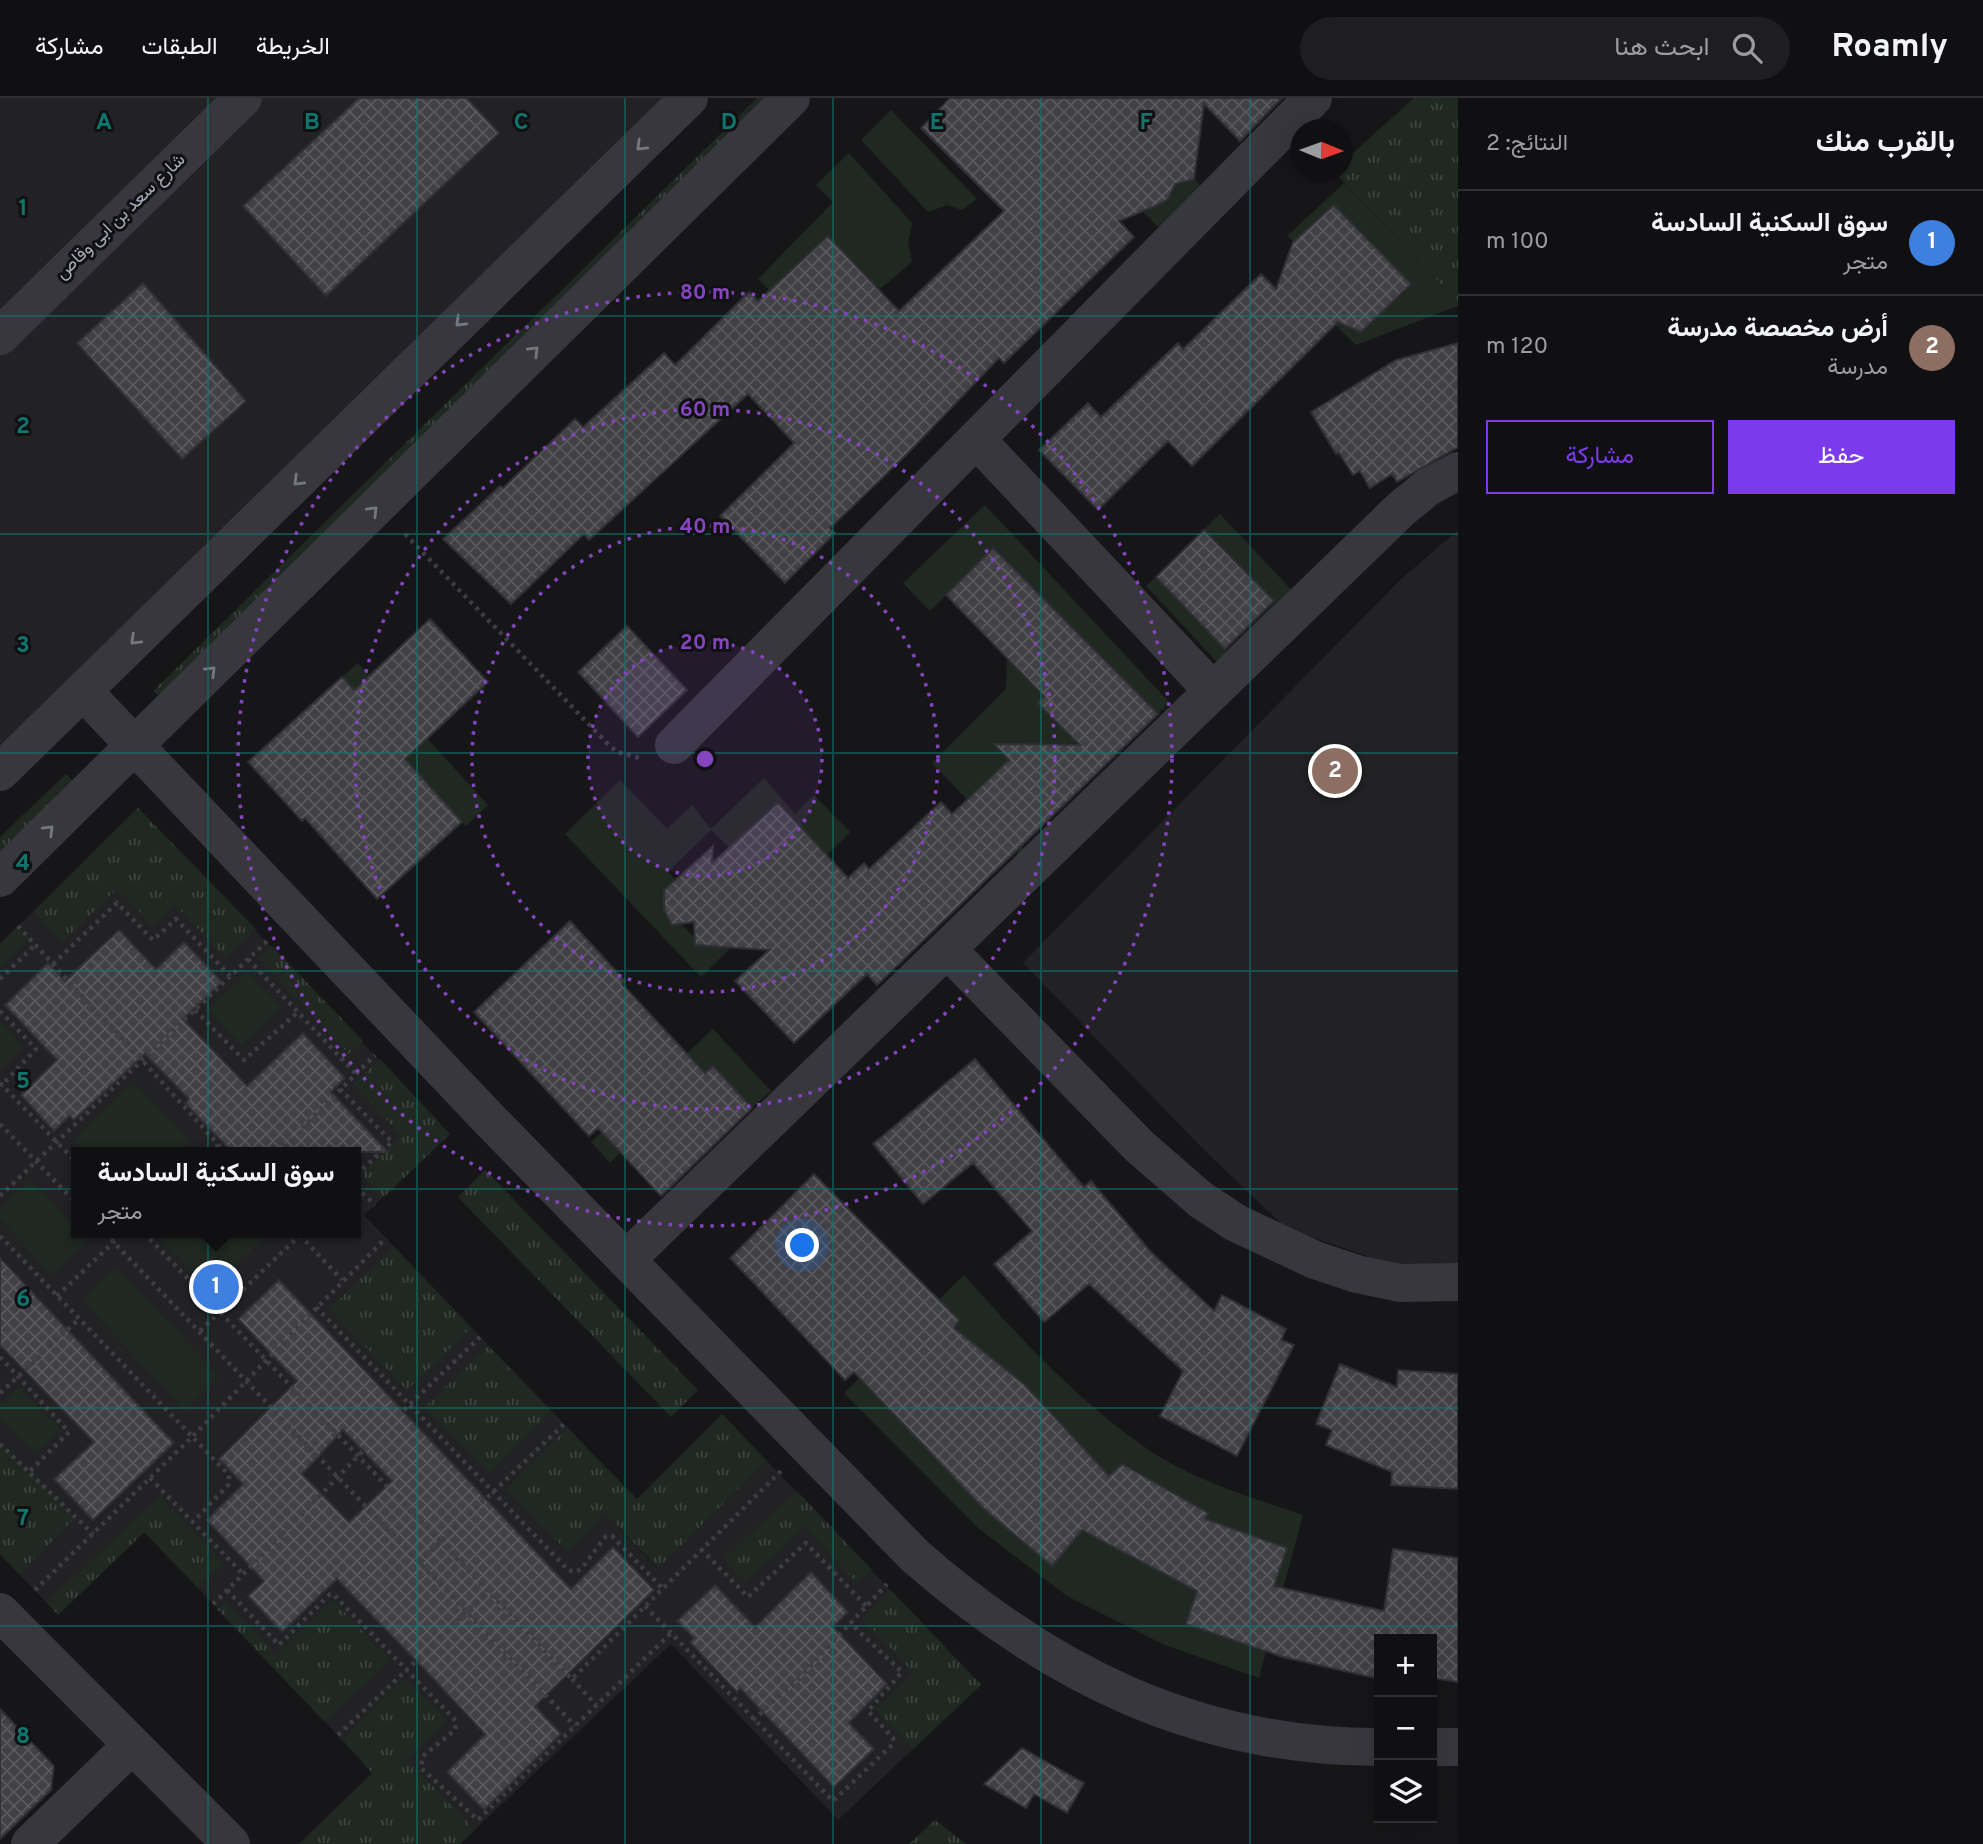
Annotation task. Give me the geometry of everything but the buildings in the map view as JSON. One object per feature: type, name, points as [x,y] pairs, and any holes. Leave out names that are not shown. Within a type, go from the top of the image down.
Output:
[{"type":"street","name":"شارع سعد بن ابى وقاص","points":[[0,336],[243,98]]},
{"type":"street","points":[[0,772],[690,98]]},
{"type":"street","points":[[0,878],[791,98]]},
{"type":"street","points":[[674,745],[1313,98]]},
{"type":"street","points":[[976,439],[1213,691]]},
{"type":"street","points":[[626,1260],[1401,509],[1428,487],[1458,471]]},
{"type":"street","points":[[83,691],[133,748],[626,1260],[915,1556],[968,1603],[1019,1639],[1120,1693],[1174,1713],[1285,1741],[1374,1747]]},
{"type":"street","points":[[947,949],[1139,1146],[1190,1191],[1236,1223],[1315,1260],[1357,1274],[1400,1283],[1458,1282]]},
{"type":"street","points":[[0,1612],[231,1844]]},
{"type":"street","points":[[30,1844],[132,1745]]},
{"type":"street","points":[[1437,1747],[1458,1747]]},
{"type":"path","points":[[378,506],[617,752],[641,758],[653,757],[674,745]]},
{"type":"path","points":[[53,964],[117,903],[153,940],[176,919],[230,976]]},
{"type":"path","points":[[18,926],[96,1011]]},
{"type":"path","points":[[0,1196],[267,941]]},
{"type":"path","points":[[0,979],[36,944]]},
{"type":"path","points":[[248,959],[356,1073]]},
{"type":"path","points":[[195,1010],[244,1060],[298,1013]]},
{"type":"path","points":[[0,1011],[36,1049],[0,1085],[71,1157]]},
{"type":"path","points":[[104,1018],[218,1145],[215,1147]]},
{"type":"path","points":[[302,1128],[375,1055]]},
{"type":"path","points":[[340,1089],[392,1142],[361,1170]]},
{"type":"path","points":[[0,1124],[71,1198]]},
{"type":"path","points":[[283,1147],[292,1139]]},
{"type":"path","points":[[361,1192],[375,1205]]},
{"type":"path","points":[[0,1236],[230,1480],[194,1521]]},
{"type":"path","points":[[110,1238],[575,1727]]},
{"type":"path","points":[[57,1296],[118,1238]]},
{"type":"path","points":[[149,1238],[596,1705]]},
{"type":"path","points":[[200,1331],[295,1238]]},
{"type":"path","points":[[303,1238],[342,1280]]},
{"type":"path","points":[[34,1591],[191,1438],[342,1280],[386,1238]]},
{"type":"path","points":[[316,1307],[568,1570],[580,1570],[606,1536],[611,1536],[662,1588]]},
{"type":"path","points":[[49,1347],[79,1319]]},
{"type":"path","points":[[404,1410],[480,1337]]},
{"type":"path","points":[[0,1393],[43,1354]]},
{"type":"path","points":[[0,1357],[69,1432],[29,1472]]},
{"type":"path","points":[[469,1515],[493,1489],[564,1424]]},
{"type":"path","points":[[0,1444],[93,1534]]},
{"type":"path","points":[[572,1679],[807,1445]]},
{"type":"path","points":[[213,1604],[363,1451]]},
{"type":"path","points":[[150,1478],[243,1574]]},
{"type":"path","points":[[418,1563],[462,1522]]},
{"type":"path","points":[[701,1549],[748,1597],[806,1543],[866,1606]]},
{"type":"path","points":[[753,1720],[802,1675],[915,1556]]},
{"type":"path","points":[[227,1590],[279,1645],[332,1594],[456,1721],[455,1730],[423,1756],[421,1768],[474,1818],[483,1816],[671,1633]]},
{"type":"path","points":[[439,1638],[488,1591]]},
{"type":"path","points":[[645,1606],[833,1801],[893,1744],[893,1738],[868,1711],[901,1677],[901,1668],[850,1623]]},
{"type":"path","points":[[338,1735],[434,1644]]},
{"type":"shaded area","points":[[0,98],[682,98],[0,766]]},
{"type":"shaded area","points":[[1458,530],[1458,1278],[1416,1273],[1286,1228],[1203,1149],[1023,963],[1400,580]]},
{"type":"shaded area","points":[[138,808],[450,1134],[364,1215],[637,1500],[614,1523],[657,1568],[767,1461],[981,1685],[838,1820],[671,1644],[460,1844],[440,1844],[145,1532],[58,1615],[0,1554],[0,944]]},
{"type":"green space","points":[[757,98],[785,98],[170,706],[153,691]]},
{"type":"green space","points":[[1414,98],[1458,98],[1458,302],[1344,182],[1353,182],[1353,153]]},
{"type":"green space","points":[[891,110],[977,199],[962,210],[947,205],[928,212],[861,140]]},
{"type":"green space","points":[[1048,116],[1092,140],[1156,206],[1168,199],[1174,175],[1193,178],[1203,187],[1160,229]]},
{"type":"green space","points":[[849,153],[912,223],[908,243],[912,262],[879,290],[828,236],[781,280],[810,330],[758,279],[833,202],[816,185]]},
{"type":"green space","points":[[1344,183],[1458,302],[1458,306],[1356,345],[1300,291],[1359,331],[1410,284],[1294,242],[1287,236]]},
{"type":"green space","points":[[985,505],[1169,702],[1158,714],[1094,648],[1038,702],[1102,768],[1093,778],[1062,746],[1044,766],[1024,744],[1014,744],[1004,753],[1009,760],[972,795],[1028,853],[1025,860],[932,763],[1006,689],[1007,657],[993,548],[930,611],[903,583]]},
{"type":"green space","points":[[1220,514],[1305,604],[1232,678],[1146,586],[1156,577],[1227,650],[1275,602],[1204,530]]},
{"type":"green space","points":[[358,663],[488,805],[466,826],[394,748],[395,736],[342,677]]},
{"type":"green space","points":[[66,774],[80,788],[0,864],[0,837]]},
{"type":"green space","points":[[764,778],[795,814],[814,795],[850,832],[827,855],[778,803],[747,831],[779,900],[701,977],[565,834],[620,780],[667,829],[692,805],[711,829]],"holes":[[[711,830],[733,851],[695,945],[694,937],[681,924],[672,924],[664,910],[664,890],[675,879],[668,872]]]},
{"type":"green space","points":[[138,808],[256,929],[226,958],[175,905],[153,926],[117,889],[63,941],[34,911]]},
{"type":"green space","points":[[18,926],[30,938],[0,966],[0,944]]},
{"type":"green space","points":[[272,946],[363,1041],[349,1054],[259,958]]},
{"type":"green space","points":[[247,973],[280,1007],[241,1045],[208,1010]]},
{"type":"green space","points":[[0,1021],[23,1046],[0,1069]]},
{"type":"green space","points":[[713,1029],[771,1091],[752,1108],[713,1066],[610,1163],[591,1142]]},
{"type":"green space","points":[[380,1059],[450,1134],[384,1197],[362,1174],[402,1136],[353,1084]]},
{"type":"green space","points":[[133,1082],[191,1142],[186,1147],[79,1147],[73,1140]]},
{"type":"green space","points":[[485,1170],[698,1390],[671,1417],[458,1197]]},
{"type":"green space","points":[[31,1180],[71,1223],[71,1238],[85,1238],[88,1241],[52,1275],[0,1219],[0,1209]]},
{"type":"green space","points":[[161,1238],[264,1238],[209,1290]]},
{"type":"green space","points":[[394,1247],[471,1328],[407,1390],[329,1309]]},
{"type":"green space","points":[[116,1267],[220,1377],[185,1410],[82,1300]]},
{"type":"green space","points":[[964,1275],[1028,1345],[1073,1389],[1146,1448],[1202,1479],[1303,1515],[1259,1678],[1165,1645],[1067,1596],[978,1528],[844,1393]]},
{"type":"green space","points":[[488,1346],[551,1411],[489,1473],[425,1407]]},
{"type":"green space","points":[[19,1386],[61,1430],[35,1454],[0,1417],[0,1404]]},
{"type":"green space","points":[[722,1414],[767,1461],[658,1568],[605,1513],[567,1551],[506,1490],[567,1428],[637,1499]]},
{"type":"green space","points":[[0,1443],[75,1518],[19,1574],[0,1554]]},
{"type":"green space","points":[[797,1491],[872,1570],[857,1583],[805,1526],[745,1582],[724,1559]]},
{"type":"green space","points":[[160,1496],[224,1564],[198,1588],[144,1532],[58,1615],[47,1603]]},
{"type":"green space","points":[[891,1590],[981,1685],[913,1749],[876,1710],[914,1673],[862,1618]]},
{"type":"green space","points":[[333,1600],[390,1660],[325,1722],[217,1609],[225,1601],[276,1654]]},
{"type":"green space","points":[[405,1678],[447,1721],[407,1759],[475,1830],[460,1844],[299,1844],[372,1773],[342,1739]]},
{"type":"green space","points":[[935,1820],[966,1844],[909,1844]]},
{"type":"place","name":"أرض مخصصة مدرسة","points":[[1335,771]]},
{"type":"place","name":"سوق السكنية السادسة","points":[[216,1287]]}]
